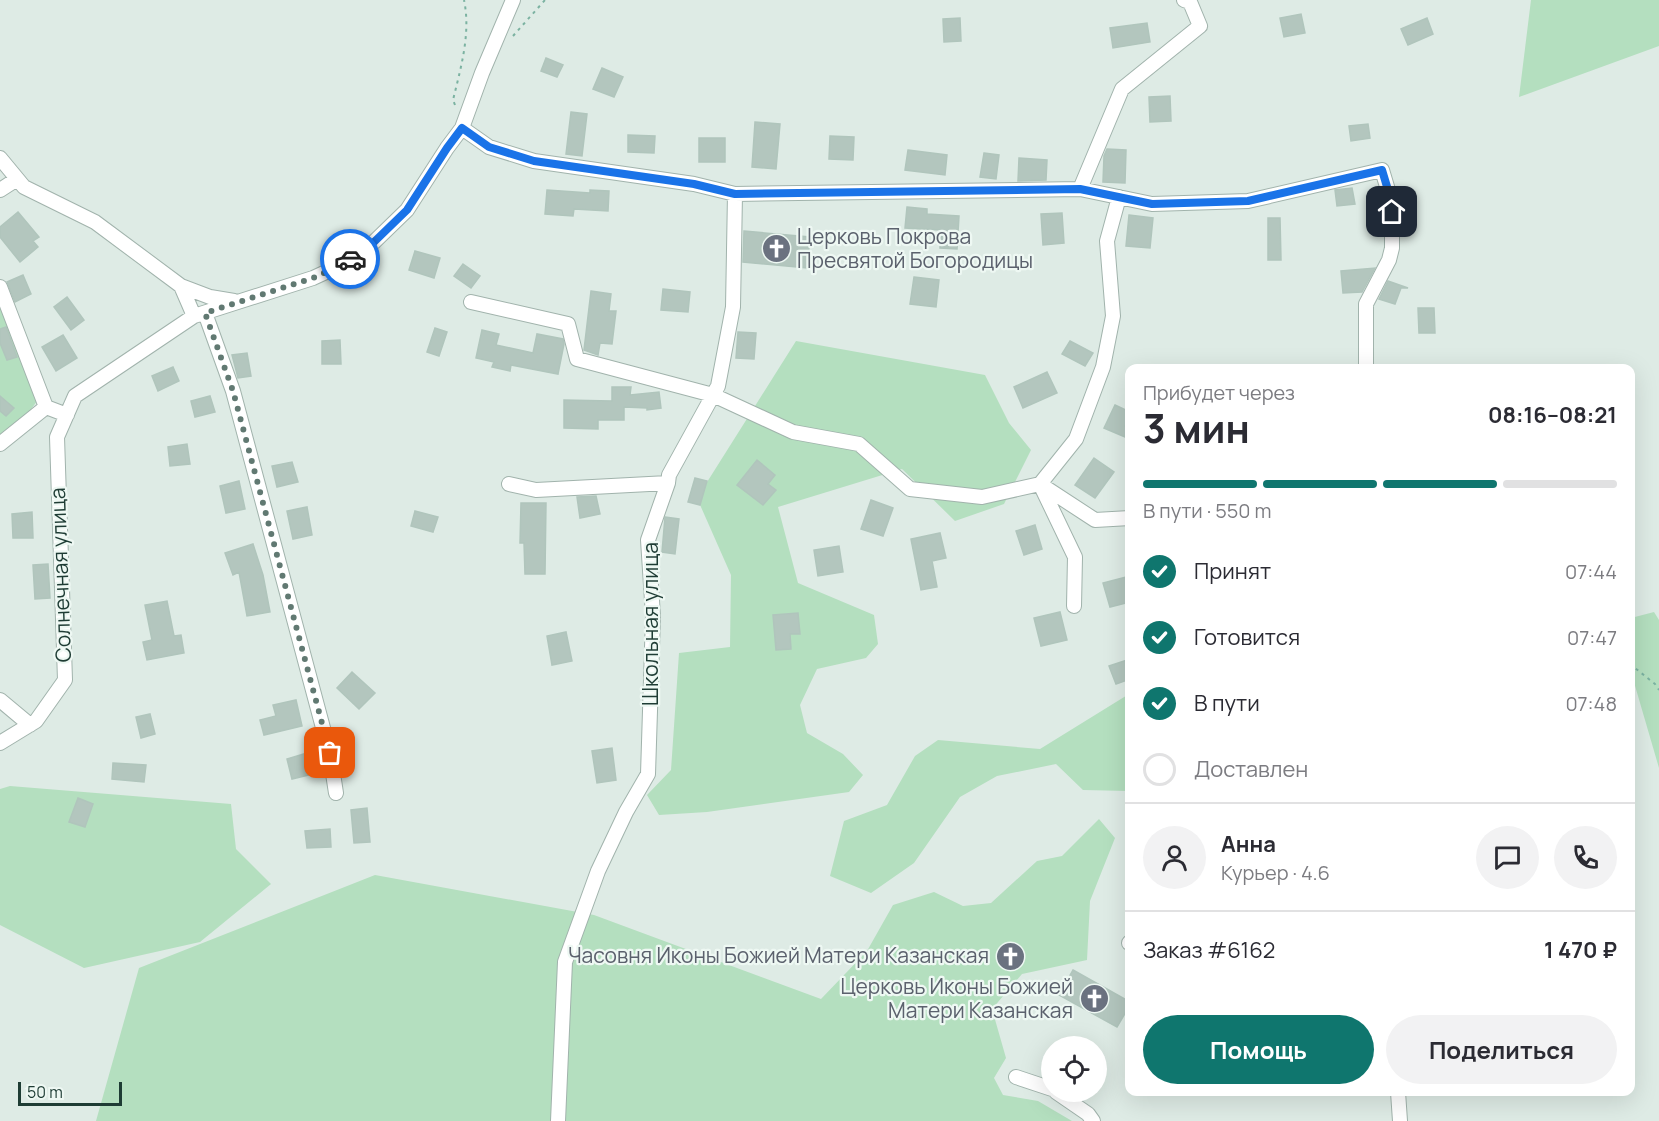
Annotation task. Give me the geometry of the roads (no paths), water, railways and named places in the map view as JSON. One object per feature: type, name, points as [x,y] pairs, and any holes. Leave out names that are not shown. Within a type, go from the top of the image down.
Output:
[{"type":"street","name":"Солнечная улица","points":[[0,743],[36,721],[65,680],[57,437],[75,396],[200,314],[313,278],[339,266],[374,242],[407,210],[462,128],[513,0]]},
{"type":"street","points":[[1080,189],[1122,89],[1200,26],[1190,2],[1184,0]]},
{"type":"street","points":[[462,128],[489,147],[534,161],[694,184],[735,194],[1080,189],[1152,204],[1248,201],[1382,170],[1392,212],[1392,248],[1389,260],[1366,304],[1366,364]]},
{"type":"street","points":[[0,158],[24,187],[95,222],[181,286],[210,297],[237,302]]},
{"type":"street","points":[[0,190],[17,178]]},
{"type":"street","name":"Школьная улица","points":[[558,1121],[565,962],[598,871],[626,812],[648,774],[652,616],[648,540],[669,475],[718,386],[733,307],[735,194]]},
{"type":"street","points":[[471,302],[568,324],[577,359],[714,394],[793,432],[859,444],[910,489],[982,497],[1040,484],[1076,438],[1103,368],[1113,316],[1107,241],[1119,197]]},
{"type":"street","points":[[181,286],[200,314],[233,391],[330,753],[336,793]]},
{"type":"street","points":[[0,287],[46,407],[67,415]]},
{"type":"street","points":[[0,444],[46,407]]},
{"type":"street","points":[[509,484],[536,489],[668,483]]},
{"type":"street","points":[[1040,484],[1095,520],[1125,518]]},
{"type":"street","points":[[1040,484],[1075,557],[1074,606]]},
{"type":"street","points":[[0,700],[30,724]]},
{"type":"street","points":[[1016,1077],[1041,1085]]},
{"type":"street","points":[[1398,1096],[1400,1121]]},
{"type":"street","points":[[1071,1102],[1088,1113],[1093,1121]]},
{"type":"place","name":"Церковь Покрова Пресвятой Богородицы","points":[[776,249]]},
{"type":"place","name":"Часовня Иконы Божией Матери Казанская","points":[[1010,956]]},
{"type":"place","name":"Церковь Иконы Божией Матери Казанская","points":[[1094,999]]}]
